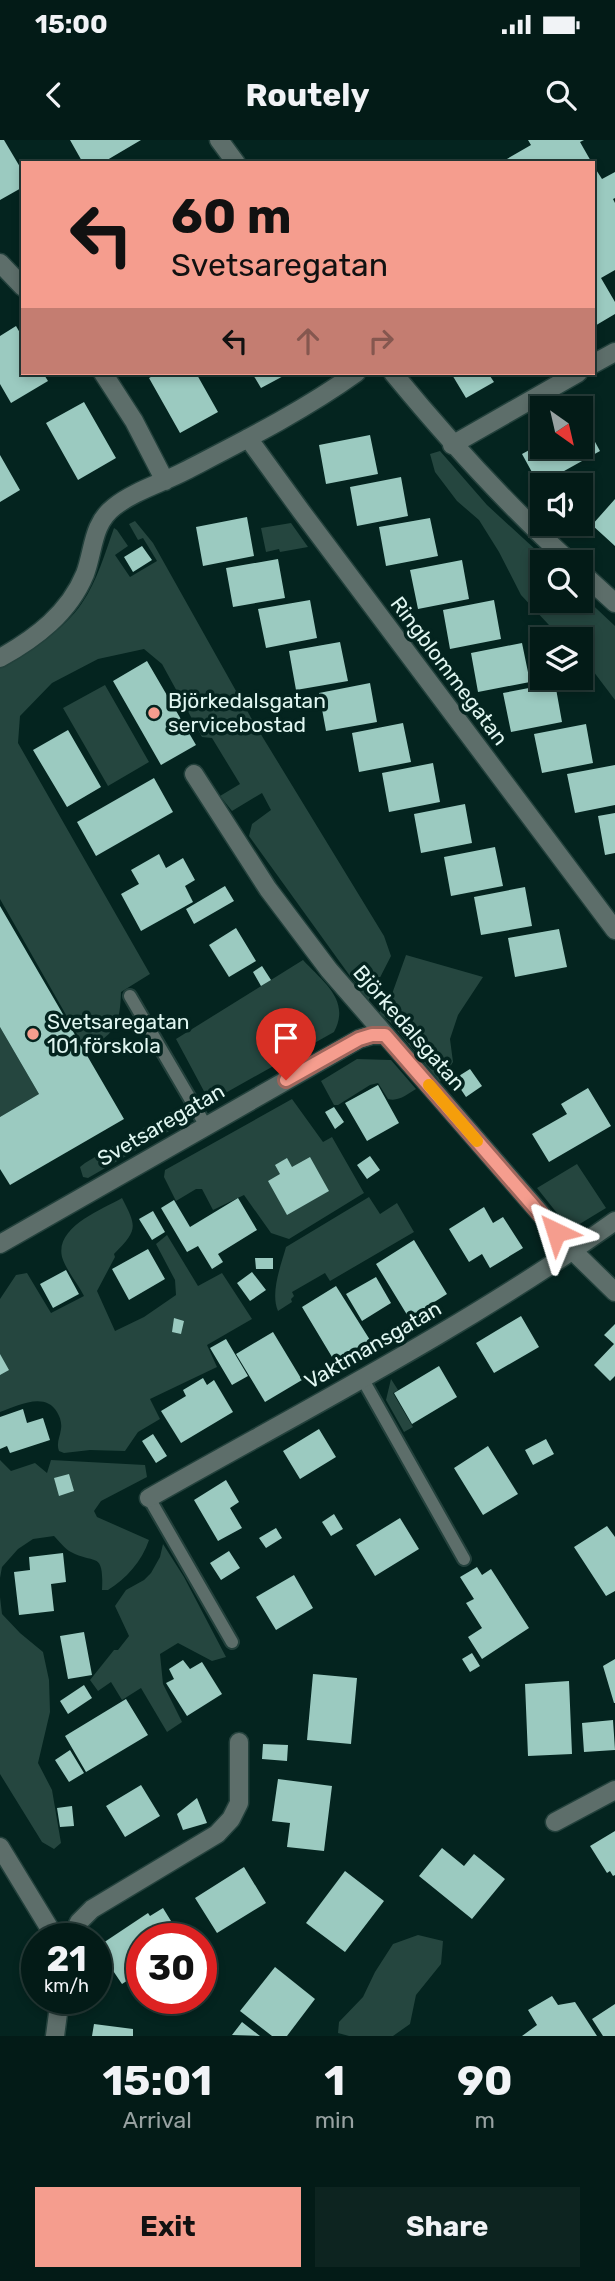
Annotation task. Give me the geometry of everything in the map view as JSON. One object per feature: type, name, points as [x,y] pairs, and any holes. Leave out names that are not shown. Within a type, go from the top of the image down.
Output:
[{"type":"street","points":[[219,140],[235,161]]},
{"type":"street","points":[[0,263],[21,285]]},
{"type":"street","points":[[595,363],[615,352]]},
{"type":"street","points":[[104,375],[134,421],[165,481]]},
{"type":"street","points":[[0,658],[51,623],[72,600],[85,572],[91,544],[106,515],[120,502],[248,438],[328,393],[353,375]]},
{"type":"street","points":[[395,375],[453,445],[557,550]]},
{"type":"street","points":[[453,445],[575,375]]},
{"type":"street","name":"Ringblommegatan","points":[[248,438],[615,930]]},
{"type":"street","points":[[593,583],[615,603]]},
{"type":"street","name":"Björkedalsgatan","points":[[194,774],[268,889],[329,970],[573,1251],[615,1292]]},
{"type":"street","name":"Svetsaregatan","points":[[0,1244],[359,1039],[385,1035]]},
{"type":"street","name":"Vaktmansgatan","points":[[149,1497],[497,1300],[615,1221]]},
{"type":"street","points":[[79,1923],[92,1909],[217,1833],[231,1819],[239,1803],[239,1742]]},
{"type":"street","points":[[555,1822],[615,1790]]},
{"type":"street","points":[[0,1847],[46,1923]]},
{"type":"street","points":[[55,2036],[58,2014]]},
{"type":"lane","points":[[130,996],[206,1126]]},
{"type":"lane","points":[[362,1378],[464,1559]]},
{"type":"lane","points":[[149,1497],[232,1642]]},
{"type":"green space","points":[[440,451],[487,505],[536,550],[530,550],[530,605],[521,595],[479,520],[457,501],[435,472],[430,454]]},
{"type":"green space","points":[[135,521],[153,543],[254,723],[384,936],[391,956],[368,1001],[249,836],[252,824],[271,810],[262,793],[232,811],[220,796],[240,784],[212,738],[202,737],[162,664],[144,649],[98,659],[52,683],[20,716],[18,743],[150,974],[121,992],[117,1021],[110,1033],[96,1044],[86,1050],[0,899],[0,667],[45,640],[74,613],[92,586],[114,528],[128,546],[115,555],[130,577],[157,561],[143,538],[138,540],[129,524]]},
{"type":"green space","points":[[291,523],[308,547],[266,552],[261,528]]},
{"type":"green space","points":[[593,605],[615,626],[615,700],[593,671],[593,627],[551,627],[538,613],[593,613]]},
{"type":"green space","points":[[105,685],[149,762],[108,786],[63,708]]},
{"type":"green space","points":[[406,955],[483,977],[458,1015],[450,1039],[453,1062],[440,1082],[390,1022],[379,1013],[392,994]]},
{"type":"green space","points":[[303,960],[326,984],[337,1001],[338,1021],[334,1032],[213,1100],[206,1095],[176,1039]]},
{"type":"green space","points":[[0,1027],[39,1094],[0,1117]]},
{"type":"green space","points":[[357,1059],[391,1060],[416,1089],[392,1100],[388,1099],[378,1083],[334,1105],[321,1081]]},
{"type":"green space","points":[[292,1099],[323,1142],[332,1137],[364,1193],[289,1239],[271,1233],[244,1195],[213,1210],[202,1189],[196,1189],[176,1201],[164,1177],[165,1170]]},
{"type":"green space","points":[[175,1111],[184,1114],[186,1120],[183,1123],[88,1178],[83,1177],[80,1167],[85,1163]]},
{"type":"green space","points":[[577,1164],[606,1208],[578,1225],[564,1222],[537,1188]]},
{"type":"green space","points":[[369,1197],[380,1214],[397,1203],[414,1232],[330,1281],[325,1273],[292,1292],[292,1302],[278,1311],[276,1288],[286,1247]]},
{"type":"green space","points":[[122,1198],[133,1228],[114,1254],[115,1257],[97,1291],[115,1331],[144,1317],[176,1295],[175,1280],[156,1244],[167,1235],[198,1286],[222,1273],[252,1319],[207,1345],[217,1367],[150,1399],[160,1419],[138,1432],[125,1451],[90,1450],[64,1453],[58,1448],[60,1420],[52,1406],[38,1401],[0,1412],[0,1299],[16,1275],[27,1273],[51,1313],[84,1296],[62,1257],[65,1237],[72,1228],[92,1214]]},
{"type":"green space","points":[[391,1379],[398,1390],[393,1393],[413,1427],[404,1432],[386,1400]]},
{"type":"green space","points":[[0,1460],[11,1471],[35,1463],[47,1473],[51,1460],[145,1465],[147,1477],[101,1501],[94,1511],[97,1517],[149,1540],[133,1569],[115,1586],[102,1590],[99,1564],[69,1551],[54,1536],[33,1539],[18,1549],[2,1567],[0,1578]]},
{"type":"green space","points":[[163,1544],[184,1577],[226,1657],[212,1661],[178,1643],[160,1654],[163,1684],[182,1722],[167,1732],[141,1688],[122,1700],[111,1682],[98,1691],[90,1680],[129,1636],[115,1606],[126,1590],[151,1573],[160,1557]]},
{"type":"green space","points":[[0,1597],[2,1614],[43,1652],[49,1680],[50,1712],[38,1763],[52,1790],[61,1843],[54,1849],[42,1842],[0,1774]]},
{"type":"green space","points":[[418,1935],[443,1941],[441,1964],[416,1995],[410,2024],[393,2036],[349,2036],[338,2033],[339,2022],[363,1997],[393,1944]]},
{"type":"building","points":[[0,140],[4,140],[21,169],[21,188],[0,200]]},
{"type":"building","points":[[70,140],[141,140],[105,161],[82,161]]},
{"type":"building","points":[[528,140],[584,140],[580,142],[591,161],[503,161],[531,145]]},
{"type":"building","points":[[595,168],[602,179],[615,172],[615,270],[601,278],[615,302],[615,314],[595,326]]},
{"type":"building","points":[[16,326],[21,335],[21,375],[44,375],[48,381],[11,403],[0,384],[0,336]]},
{"type":"building","points":[[154,375],[197,375],[218,412],[180,433],[149,378]]},
{"type":"building","points":[[253,375],[285,375],[261,388]]},
{"type":"building","points":[[452,375],[489,375],[494,382],[466,398]]},
{"type":"building","points":[[84,402],[116,458],[78,480],[46,423]]},
{"type":"building","points":[[370,435],[378,474],[326,484],[319,445]]},
{"type":"building","points":[[593,438],[600,451],[593,455]]},
{"type":"building","points":[[530,450],[530,459],[586,459],[561,473],[532,473],[522,454]]},
{"type":"building","points":[[0,455],[20,490],[0,502]]},
{"type":"building","points":[[401,477],[408,516],[357,526],[350,487]]},
{"type":"building","points":[[615,499],[615,546],[593,524]]},
{"type":"building","points":[[247,517],[254,556],[203,566],[196,527]]},
{"type":"building","points":[[430,518],[438,556],[386,566],[379,527]]},
{"type":"building","points":[[142,546],[152,560],[133,572],[124,557]]},
{"type":"building","points":[[278,559],[285,598],[233,607],[226,568]]},
{"type":"building","points":[[462,560],[469,599],[418,609],[410,570]]},
{"type":"building","points":[[310,600],[317,638],[266,648],[258,609]]},
{"type":"building","points":[[494,600],[501,639],[450,649],[443,610]]},
{"type":"building","points":[[340,642],[348,681],[296,690],[289,651]]},
{"type":"building","points":[[522,643],[530,682],[478,692],[471,653]]},
{"type":"building","name":"Björkedalsgatan servicebostad","points":[[147,661],[196,745],[161,765],[113,681]]},
{"type":"building","points":[[370,683],[377,722],[326,731],[319,693]]},
{"type":"building","points":[[530,688],[530,690],[556,690],[562,722],[511,732],[503,693]]},
{"type":"building","points":[[403,723],[411,762],[359,772],[352,733]]},
{"type":"building","points":[[586,724],[593,763],[542,773],[534,734]]},
{"type":"building","points":[[68,730],[101,787],[67,807],[33,750]]},
{"type":"building","points":[[433,763],[440,802],[389,812],[382,773]]},
{"type":"building","points":[[615,765],[615,805],[575,813],[567,774]]},
{"type":"building","name":"Björkedalsgatan servicebostad","points":[[154,778],[173,812],[96,856],[77,822]]},
{"type":"building","points":[[465,804],[472,843],[421,853],[414,814]]},
{"type":"building","points":[[615,813],[615,853],[605,855],[598,816]]},
{"type":"building","points":[[495,847],[503,886],[451,896],[444,857]]},
{"type":"building","points":[[159,854],[166,868],[183,858],[195,880],[185,886],[193,902],[141,931],[121,894],[139,884],[131,870]]},
{"type":"building","points":[[225,886],[234,901],[194,924],[186,909]]},
{"type":"building","points":[[525,887],[532,926],[481,935],[474,897]]},
{"type":"building","points":[[0,906],[124,1119],[10,1185],[0,1169],[0,1117],[39,1094],[0,1027]]},
{"type":"building","points":[[236,928],[256,961],[229,977],[209,945]]},
{"type":"building","points":[[559,929],[567,967],[515,977],[508,938]]},
{"type":"building","points":[[262,966],[271,980],[261,986],[253,972]]},
{"type":"building","points":[[470,1069],[482,1086],[466,1097],[454,1079]]},
{"type":"building","points":[[378,1085],[399,1123],[367,1141],[345,1103]]},
{"type":"building","points":[[588,1088],[611,1126],[549,1162],[532,1134],[567,1114],[561,1104]]},
{"type":"building","points":[[334,1107],[344,1122],[335,1129],[325,1112]]},
{"type":"building","points":[[370,1156],[380,1170],[367,1179],[357,1165]]},
{"type":"building","points":[[310,1157],[329,1191],[287,1215],[268,1181],[280,1174],[275,1165],[287,1158],[292,1167]]},
{"type":"building","points":[[238,1198],[257,1230],[218,1254],[223,1262],[212,1269],[198,1246],[187,1252],[161,1208],[174,1200],[190,1227]]},
{"type":"building","points":[[484,1207],[493,1223],[503,1217],[523,1248],[490,1268],[482,1254],[469,1262],[449,1229]]},
{"type":"building","points":[[153,1211],[165,1232],[152,1240],[139,1219]]},
{"type":"building","points":[[414,1240],[447,1294],[409,1318],[376,1264]]},
{"type":"building","points":[[148,1249],[165,1279],[129,1300],[112,1269]]},
{"type":"building","points":[[255,1258],[273,1258],[273,1269],[256,1269]]},
{"type":"building","points":[[66,1270],[79,1294],[53,1308],[40,1284]]},
{"type":"building","points":[[252,1272],[266,1290],[250,1301],[237,1283]]},
{"type":"building","points":[[376,1277],[391,1303],[362,1321],[346,1294]]},
{"type":"building","points":[[336,1286],[370,1340],[335,1362],[302,1307]]},
{"type":"building","points":[[521,1316],[539,1347],[494,1373],[476,1343]]},
{"type":"building","points":[[174,1318],[184,1321],[181,1334],[172,1332]]},
{"type":"building","points":[[615,1324],[615,1376],[610,1381],[594,1365],[614,1344],[604,1335]]},
{"type":"building","points":[[273,1332],[302,1380],[265,1402],[236,1354]]},
{"type":"building","points":[[226,1339],[248,1376],[232,1385],[210,1348]]},
{"type":"building","points":[[0,1354],[9,1370],[0,1375]]},
{"type":"building","points":[[439,1366],[457,1397],[412,1424],[394,1393]]},
{"type":"building","points":[[203,1378],[207,1385],[214,1380],[233,1412],[181,1443],[161,1411],[186,1396],[183,1390]]},
{"type":"building","points":[[23,1409],[27,1423],[43,1418],[50,1440],[10,1453],[7,1446],[0,1449],[0,1417]]},
{"type":"building","points":[[319,1429],[336,1457],[300,1479],[283,1451]]},
{"type":"building","points":[[153,1434],[167,1456],[156,1463],[142,1441]]},
{"type":"building","points":[[546,1439],[554,1454],[533,1465],[525,1450]]},
{"type":"building","points":[[488,1446],[518,1494],[483,1515],[454,1468]]},
{"type":"building","points":[[69,1474],[74,1491],[59,1496],[54,1478]]},
{"type":"building","points":[[226,1480],[239,1502],[230,1508],[242,1528],[218,1541],[194,1500]]},
{"type":"building","points":[[334,1514],[343,1529],[331,1536],[322,1522]]},
{"type":"building","points":[[400,1518],[419,1549],[375,1576],[356,1545]]},
{"type":"building","points":[[607,1526],[615,1537],[615,1591],[606,1596],[574,1547]]},
{"type":"building","points":[[276,1528],[282,1538],[266,1548],[259,1538]]},
{"type":"building","points":[[229,1551],[240,1568],[221,1580],[210,1563]]},
{"type":"building","points":[[63,1553],[66,1582],[51,1584],[54,1611],[19,1615],[14,1572],[30,1570],[29,1557]]},
{"type":"building","points":[[477,1567],[482,1575],[491,1569],[529,1628],[482,1659],[468,1637],[482,1628],[466,1603],[474,1599],[460,1577]]},
{"type":"building","points":[[294,1575],[313,1608],[276,1630],[256,1597]]},
{"type":"building","points":[[84,1632],[92,1675],[68,1679],[60,1636]]},
{"type":"building","points":[[472,1653],[480,1666],[470,1672],[462,1659]]},
{"type":"building","points":[[615,1659],[615,1703],[614,1703],[603,1666]]},
{"type":"building","points":[[183,1660],[190,1669],[202,1662],[222,1694],[187,1716],[166,1683],[174,1679],[169,1669]]},
{"type":"building","points":[[313,1674],[357,1678],[351,1744],[307,1740]]},
{"type":"building","points":[[569,1681],[572,1754],[528,1756],[525,1684]]},
{"type":"building","points":[[84,1685],[92,1698],[68,1714],[60,1701]]},
{"type":"building","points":[[126,1699],[148,1735],[86,1772],[65,1736]]},
{"type":"building","points":[[613,1720],[615,1750],[584,1752],[582,1723]]},
{"type":"building","points":[[263,1744],[288,1745],[287,1761],[262,1759]]},
{"type":"building","points":[[70,1750],[84,1773],[69,1782],[55,1760]]},
{"type":"building","points":[[278,1779],[332,1786],[324,1851],[287,1847],[290,1823],[272,1821]]},
{"type":"building","points":[[141,1785],[160,1816],[125,1837],[106,1806]]},
{"type":"building","points":[[197,1798],[207,1823],[183,1830],[177,1814]]},
{"type":"building","points":[[72,1806],[74,1826],[60,1827],[57,1808]]},
{"type":"building","points":[[615,1831],[613,1876],[610,1871],[607,1873],[590,1846]]},
{"type":"building","points":[[442,1848],[464,1866],[474,1854],[505,1879],[472,1919],[419,1876]]},
{"type":"building","points":[[244,1867],[266,1903],[217,1933],[217,1923],[211,1923],[195,1898]]},
{"type":"building","points":[[345,1871],[384,1901],[345,1952],[306,1923]]},
{"type":"building","points":[[163,1908],[172,1923],[133,1923],[148,1913],[150,1916]]},
{"type":"building","points":[[126,1928],[126,1981],[122,1984],[112,1969],[112,1937]]},
{"type":"building","points":[[275,1967],[315,1999],[287,2036],[272,2036],[240,2011]]},
{"type":"building","points":[[552,1996],[558,2005],[575,2002],[597,2036],[522,2036],[537,2025],[528,2010]]},
{"type":"building","points":[[615,2004],[615,2036],[603,2036],[592,2019]]},
{"type":"building","points":[[242,2022],[260,2036],[232,2035]]},
{"type":"building","points":[[94,2024],[133,2029],[133,2036],[92,2036]]},
{"type":"slow traffic","points":[[429,1085],[477,1141]]},
{"type":"place","name":"Björkedalsgatan servicebostad","points":[[154,713]]},
{"type":"place","name":"Svetsaregatan 101 förskola","points":[[33,1034]]},
{"type":"route","points":[[286,1080],[359,1039],[385,1035],[556,1232]]}]
